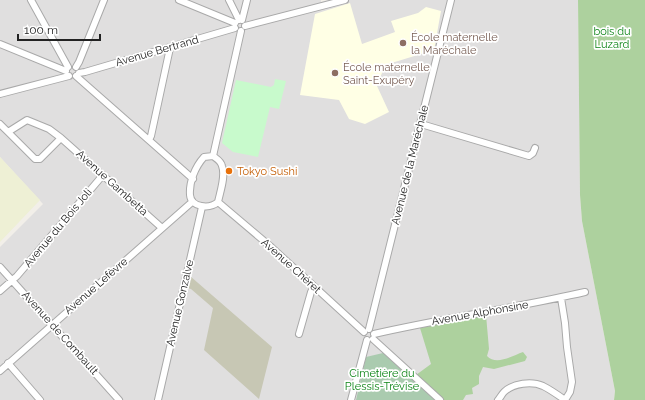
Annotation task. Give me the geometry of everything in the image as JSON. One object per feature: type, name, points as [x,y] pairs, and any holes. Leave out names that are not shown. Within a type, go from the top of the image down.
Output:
[{"type":"street","points":[[31,0],[73,78],[77,72],[79,62],[104,0]]},
{"type":"street","points":[[179,0],[240,25]]},
{"type":"street","points":[[229,0],[240,25]]},
{"type":"street","points":[[213,156],[240,25],[247,0]]},
{"type":"street","name":"Avenue Bertrand","points":[[77,72],[85,72],[170,48],[240,25],[345,0]]},
{"type":"street","name":"Avenue de la Maréchale","points":[[366,330],[421,124],[451,0]]},
{"type":"street","points":[[0,44],[68,71]]},
{"type":"street","points":[[149,140],[170,48]]},
{"type":"street","points":[[0,94],[68,71],[72,65],[77,72],[149,140],[193,179]]},
{"type":"street","name":"Avenue Gambetta","points":[[8,132],[27,120],[49,128],[162,228]]},
{"type":"street","points":[[0,124],[34,159],[40,159],[61,138]]},
{"type":"street","points":[[421,124],[530,156],[535,148]]},
{"type":"street","points":[[213,156],[223,166],[224,174],[218,202],[210,207],[202,207],[192,202],[190,197],[193,179],[196,168],[204,157],[213,156]]},
{"type":"street","name":"Avenue du Bois Joli","points":[[0,291],[13,281],[103,175]]},
{"type":"street","name":"Avenue Lefèvre","points":[[0,371],[192,202]]},
{"type":"street","name":"Avenue Chéret","points":[[218,202],[314,287],[366,330],[372,331],[371,338]]},
{"type":"street","name":"Avenue Gonzalve","points":[[158,400],[202,207]]},
{"type":"street","name":"Avenue de Combault","points":[[0,267],[119,400]]},
{"type":"street","points":[[299,334],[311,292],[314,287]]},
{"type":"street","name":"Avenue Alphonsine","points":[[371,338],[585,292]]},
{"type":"street","points":[[498,400],[504,392],[511,387],[533,383],[542,386],[565,400],[570,392],[572,382],[561,298]]},
{"type":"street","points":[[366,330],[363,337],[371,338],[440,400]]},
{"type":"street","points":[[351,400],[371,338]]},
{"type":"street","points":[[8,364],[40,400]]},
{"type":"shaded area","points":[[0,0],[321,0],[321,2],[328,0],[578,0],[580,195],[582,221],[615,391],[614,400],[0,400],[0,247],[43,204],[0,157]]},
{"type":"shaded area","points":[[350,3],[362,44],[395,32],[391,21],[418,13],[426,7],[441,11],[434,50],[385,65],[377,86],[389,112],[365,124],[349,119],[339,100],[300,95],[315,14]]},
{"type":"shaded area","points":[[0,157],[40,200],[0,242]]},
{"type":"shaded area","points":[[190,276],[272,347],[259,399],[204,350],[213,308],[191,289],[187,288]]},
{"type":"green space","name":"bois du Luzard","points":[[578,0],[645,0],[645,400],[614,400],[615,391],[582,221],[580,195]]},
{"type":"green space","points":[[275,79],[286,81],[279,109],[270,107],[258,157],[233,152],[222,143],[236,80],[271,87],[274,85]]},
{"type":"green space","points":[[486,315],[489,349],[487,356],[491,359],[499,360],[509,358],[523,352],[527,357],[525,361],[494,369],[483,367],[479,376],[479,384],[472,388],[473,394],[466,395],[463,400],[444,400],[416,375],[431,364],[420,328]]},
{"type":"green space","name":"Cimetière du Plessis-Trévise","points":[[383,353],[435,400],[356,400],[366,357]]},
{"type":"place","name":"École maternelle la Maréchale","points":[[403,43]]},
{"type":"place","name":"École maternelle Saint-Exupéry","points":[[335,73]]},
{"type":"place","name":"Tokyo Sushi","points":[[229,171]]}]
